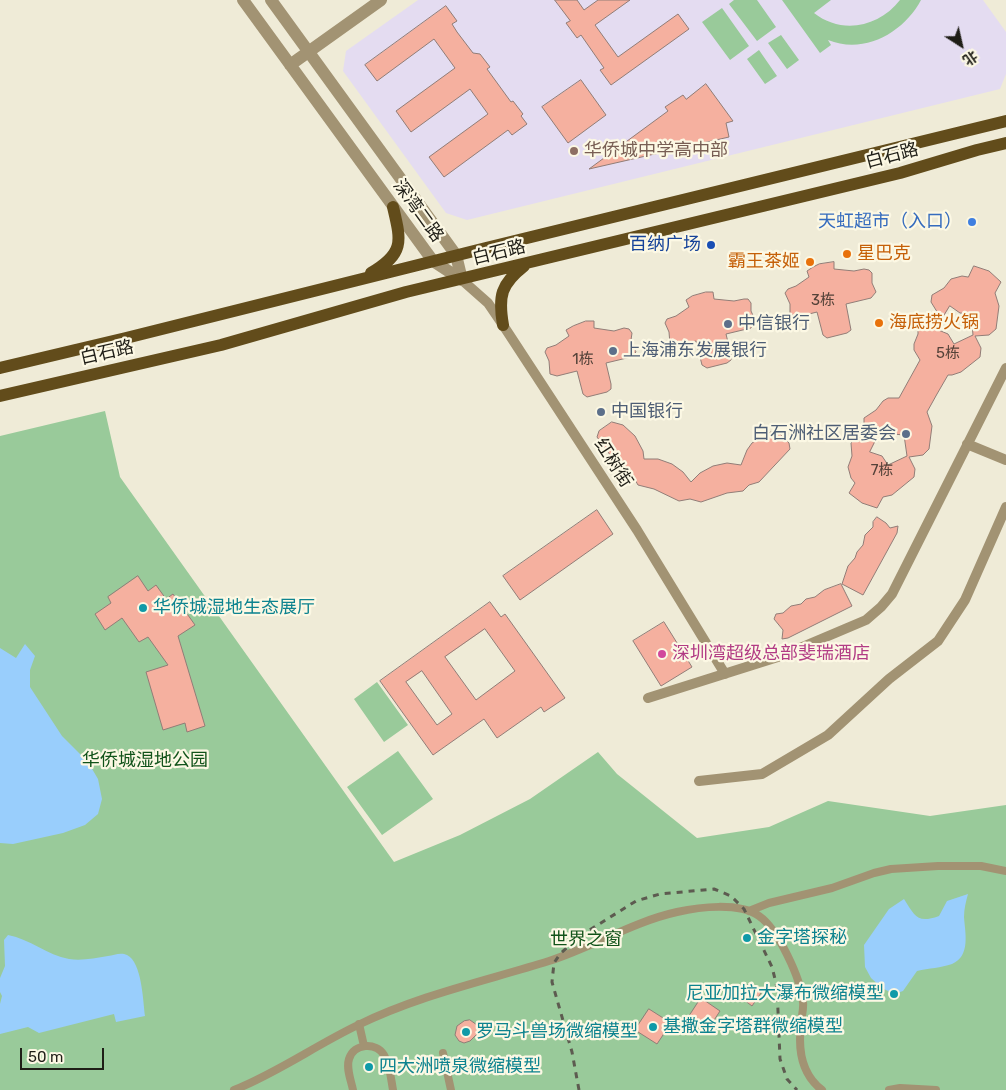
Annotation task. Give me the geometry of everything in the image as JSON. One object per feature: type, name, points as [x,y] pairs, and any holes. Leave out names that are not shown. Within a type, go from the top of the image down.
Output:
[{"type":"main road","name":"白石路","points":[[0,368],[1004,121]]},
{"type":"main road","name":"白石路","points":[[0,396],[221,345],[406,292],[900,173],[1006,143]]},
{"type":"main road","points":[[361,279],[390,260],[398,249],[399,231],[393,207]]},
{"type":"main road","points":[[503,325],[500,308],[503,289],[513,276],[528,264]]},
{"type":"street","name":"深湾二路","points":[[243,0],[433,261],[462,280]]},
{"type":"street","name":"深湾二路","points":[[271,0],[456,255],[462,280]]},
{"type":"street","points":[[290,65],[382,0]]},
{"type":"street","name":"红树街","points":[[462,280],[488,303],[503,325],[637,530],[725,674]]},
{"type":"street","points":[[648,698],[781,656],[866,620],[881,607],[892,594],[967,444],[1003,383],[1006,368]]},
{"type":"street","points":[[967,444],[1006,460]]},
{"type":"street","points":[[699,781],[762,774],[828,736],[889,680],[938,641],[965,600],[1006,507]]},
{"type":"street","points":[[749,911],[769,903],[832,888],[891,869],[981,866],[1006,871]]},
{"type":"street","points":[[234,1090],[272,1073],[300,1055],[359,1024],[446,991],[558,958],[632,925],[677,912],[708,907],[749,911],[760,916],[774,930],[798,981],[804,1003],[800,1027],[800,1052],[804,1069],[815,1085],[822,1090]]},
{"type":"street","points":[[359,1024],[364,1046]]},
{"type":"street","points":[[353,1090],[349,1060],[355,1051],[364,1046],[375,1047],[383,1054],[386,1059],[393,1090]]},
{"type":"street","points":[[443,1053],[451,1090]]},
{"type":"street","points":[[889,1090],[900,1088],[936,1090]]},
{"type":"shaded area","name":"华侨城中学高中部","points":[[418,0],[983,0],[1006,32],[1006,74],[1000,89],[467,220],[446,213],[343,71],[346,51]]},
{"type":"green space","points":[[734,0],[757,0],[776,27],[757,41],[729,4]]},
{"type":"green space","points":[[782,0],[831,0],[814,13],[825,20],[848,26],[860,25],[882,17],[900,0],[921,0],[914,12],[904,22],[882,38],[856,45],[828,40],[831,45],[820,53]]},
{"type":"green space","points":[[722,8],[749,46],[730,60],[702,22]]},
{"type":"green space","points":[[781,35],[799,60],[787,69],[768,43]]},
{"type":"green space","points":[[759,50],[777,76],[765,84],[747,59]]},
{"type":"green space","name":"世界之窗","points":[[105,411],[120,477],[394,862],[460,835],[530,799],[598,752],[617,774],[697,838],[769,827],[828,801],[930,816],[1006,805],[1006,1090],[0,1090],[0,436]]},
{"type":"green space","points":[[377,682],[408,725],[384,742],[354,699]]},
{"type":"green space","points":[[398,751],[433,799],[382,835],[347,787]]},
{"type":"water","points":[[25,644],[35,656],[30,670],[30,687],[62,736],[88,762],[98,779],[102,799],[98,814],[85,825],[63,833],[13,844],[0,843],[0,648],[16,658]]},
{"type":"water","points":[[968,894],[964,914],[966,943],[958,960],[952,964],[917,971],[903,991],[894,994],[882,988],[871,978],[865,967],[864,945],[889,909],[904,899],[917,917],[921,919],[932,918],[939,916],[947,901]]},
{"type":"water","points":[[8,935],[69,959],[79,960],[120,954],[127,955],[136,965],[139,973],[145,1016],[116,1022],[114,1014],[39,1033],[28,1027],[0,1034],[0,1004],[2,996],[0,992],[0,978],[5,966],[4,940]]},
{"type":"building","points":[[555,0],[577,0],[584,10],[598,0],[630,0],[595,25],[618,57],[678,14],[689,29],[611,85],[600,70],[604,68],[581,35],[577,38],[566,23],[570,21]]},
{"type":"building","points":[[446,6],[457,21],[452,24],[457,32],[473,53],[480,54],[490,67],[487,69],[511,102],[513,101],[523,114],[521,116],[527,124],[512,135],[508,130],[444,177],[429,157],[488,114],[470,89],[411,132],[396,111],[455,68],[434,39],[377,81],[365,65]]},
{"type":"building","points":[[581,80],[606,115],[568,143],[542,107]]},
{"type":"building","points":[[706,84],[733,121],[726,123],[729,137],[589,169],[668,111],[665,107],[683,95],[686,99]]},
{"type":"building","points":[[834,262],[834,269],[869,270],[872,273],[872,283],[876,292],[871,298],[846,304],[851,330],[847,333],[827,338],[823,335],[817,312],[797,317],[790,314],[790,304],[785,293],[788,289],[809,277],[807,271],[813,267],[819,264]]},
{"type":"building","points":[[974,266],[989,271],[1001,282],[995,293],[999,306],[996,329],[989,335],[975,336],[981,348],[980,357],[961,372],[948,375],[927,412],[932,426],[929,449],[923,455],[909,457],[915,469],[914,477],[892,495],[883,497],[877,508],[862,503],[849,493],[855,483],[851,478],[848,467],[852,456],[851,443],[856,438],[871,437],[864,424],[864,418],[876,410],[888,398],[899,398],[920,360],[914,350],[918,334],[918,320],[923,316],[939,315],[931,302],[932,295],[944,288],[951,279],[962,276],[968,277]],"holes":[[[950,306],[960,313],[971,314],[973,335],[954,344],[948,334],[936,329]],[[882,428],[893,434],[904,435],[907,456],[888,465],[882,456],[870,452]]]},
{"type":"building","points":[[706,292],[713,292],[714,299],[734,301],[748,299],[751,303],[751,311],[756,322],[751,328],[726,334],[731,360],[727,363],[707,368],[702,365],[696,341],[677,346],[670,344],[669,332],[665,323],[667,319],[676,316],[689,307],[686,300]]},
{"type":"building","points":[[586,321],[594,321],[594,328],[614,331],[624,328],[629,329],[632,333],[631,340],[636,352],[631,357],[606,363],[611,389],[607,392],[587,397],[583,394],[577,371],[557,376],[550,374],[549,361],[545,352],[547,348],[556,345],[569,336],[566,330]]},
{"type":"building","points":[[612,422],[623,425],[635,436],[643,451],[644,459],[658,459],[672,464],[683,472],[691,482],[700,473],[713,466],[727,463],[741,465],[752,443],[773,431],[778,432],[789,443],[790,449],[759,482],[749,485],[743,491],[727,493],[701,502],[690,499],[679,501],[654,489],[638,485],[634,478],[624,474],[597,437],[599,431]]},
{"type":"building","points":[[597,510],[613,534],[520,600],[503,576]]},
{"type":"building","points":[[877,517],[890,528],[898,526],[897,533],[863,595],[842,584],[848,566],[863,545],[865,535],[873,527],[873,522]]},
{"type":"building","points":[[138,576],[148,591],[156,585],[166,599],[173,594],[195,625],[178,636],[205,726],[187,732],[185,723],[163,730],[146,672],[168,665],[148,637],[139,642],[122,618],[105,630],[95,614],[111,603],[108,597]]},
{"type":"building","points":[[841,584],[852,606],[788,638],[782,639],[783,630],[774,619],[776,614],[783,613],[791,606],[801,604],[806,599],[815,597],[824,590]]},
{"type":"building","points":[[490,602],[501,617],[505,614],[565,698],[544,712],[541,707],[497,738],[484,719],[433,755],[380,681]],"holes":[[[485,629],[515,671],[476,700],[445,657]],[[422,671],[452,714],[437,725],[406,682]]]},
{"type":"building","name":"深圳湾超级总部斐瑞酒店","points":[[664,622],[692,667],[661,686],[633,641]]},
{"type":"building","name":"基撒金字塔群微缩模型","points":[[748,985],[761,993],[752,1006],[740,997]]},
{"type":"building","name":"基撒金字塔群微缩模型","points":[[701,998],[720,1011],[707,1031],[688,1018]]},
{"type":"building","name":"基撒金字塔群微缩模型","points":[[649,1009],[671,1023],[657,1044],[635,1030]]},
{"type":"building","name":"罗马斗兽场微缩模型","points":[[470,1020],[477,1025],[477,1034],[470,1041],[464,1043],[459,1041],[455,1035],[457,1026],[464,1021]]},
{"type":"railway","points":[[579,1090],[572,1052],[552,982],[554,963],[560,954],[580,936],[636,901],[660,894],[714,889],[731,896],[744,909],[772,967],[777,987],[780,1059],[787,1079],[797,1090]]},
{"type":"place","name":"华侨城中学高中部","points":[[574,151]]},
{"type":"place","name":"天虹超市（入口）","points":[[972,222]]},
{"type":"place","name":"百纳广场","points":[[711,245]]},
{"type":"place","name":"星巴克","points":[[847,254]]},
{"type":"place","name":"霸王茶姬","points":[[810,262]]},
{"type":"place","name":"海底捞火锅","points":[[879,323]]},
{"type":"place","name":"中信银行","points":[[728,324]]},
{"type":"place","name":"上海浦东发展银行","points":[[613,351]]},
{"type":"place","name":"中国银行","points":[[601,412]]},
{"type":"place","name":"白石洲社区居委会","points":[[906,434]]},
{"type":"place","name":"华侨城湿地生态展厅","points":[[143,608]]},
{"type":"place","name":"深圳湾超级总部斐瑞酒店","points":[[662,654]]},
{"type":"place","name":"金字塔探秘","points":[[747,938]]},
{"type":"place","name":"尼亚加拉大瀑布微缩模型","points":[[894,994]]},
{"type":"place","name":"基撒金字塔群微缩模型","points":[[653,1027]]},
{"type":"place","name":"罗马斗兽场微缩模型","points":[[466,1032]]},
{"type":"place","name":"四大洲喷泉微缩模型","points":[[369,1067]]},
{"type":"park label","name":"华侨城湿地公园","points":[[145,761]]}]
